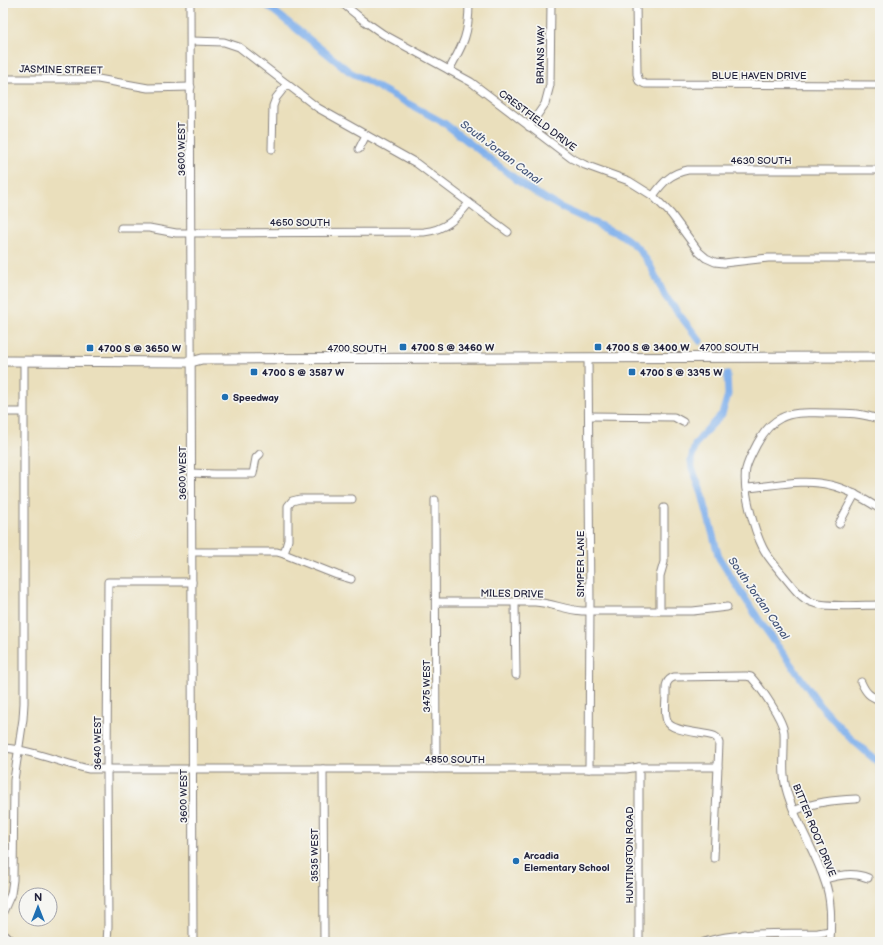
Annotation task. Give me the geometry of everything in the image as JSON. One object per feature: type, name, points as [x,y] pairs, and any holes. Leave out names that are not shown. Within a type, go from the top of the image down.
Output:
[{"type":"main road","name":"4700 SOUTH","points":[[3,362],[192,362],[202,359],[880,357]]},
{"type":"street","name":"3600 WEST","points":[[190,3],[193,942]]},
{"type":"street","name":"CRESTFIELD DRIVE","points":[[342,3],[378,30],[471,82],[578,162],[629,181],[653,196],[672,214],[699,252],[706,258],[715,262],[724,263],[768,258],[880,258]]},
{"type":"street","points":[[449,70],[466,38],[469,3]]},
{"type":"street","name":"BRIANS WAY","points":[[530,127],[544,104],[550,85],[551,3]]},
{"type":"street","name":"BLUE HAVEN DRIVE","points":[[636,3],[636,71],[639,81],[649,85],[880,85]]},
{"type":"street","points":[[191,41],[219,41],[235,44],[318,108],[416,163],[508,232]]},
{"type":"street","name":"JASMINE STREET","points":[[3,79],[98,79],[148,88],[191,87]]},
{"type":"street","points":[[272,149],[273,106],[276,98],[287,84]]},
{"type":"street","points":[[359,149],[366,135]]},
{"type":"street","name":"4630 SOUTH","points":[[653,196],[669,177],[677,172],[688,170],[880,170]]},
{"type":"street","name":"4650 SOUTH","points":[[122,228],[148,228],[168,232],[424,232],[436,230],[447,225],[457,217],[469,203]]},
{"type":"street","name":"SIMPER LANE","points":[[588,358],[590,610],[588,769]]},
{"type":"street","points":[[3,912],[10,894],[13,880],[14,790],[24,703],[24,362]]},
{"type":"street","points":[[3,412],[23,412]]},
{"type":"street","points":[[880,420],[864,415],[844,413],[803,413],[782,417],[765,430],[751,454],[746,469],[748,502],[764,548],[772,562],[802,597],[811,602],[823,605],[880,605]]},
{"type":"street","points":[[588,416],[674,417],[683,422]]},
{"type":"street","points":[[192,473],[253,474],[256,458],[260,454]]},
{"type":"street","points":[[746,488],[796,483],[819,483],[855,494],[880,509]]},
{"type":"street","points":[[839,524],[855,494]]},
{"type":"street","points":[[284,554],[288,540],[288,506],[292,501],[300,499],[352,499]]},
{"type":"street","name":"3475 WEST","points":[[435,500],[436,769]]},
{"type":"street","points":[[660,610],[660,576],[664,562],[664,508]]},
{"type":"street","points":[[192,552],[270,552],[284,554],[351,579]]},
{"type":"street","name":"3640 WEST","points":[[107,942],[108,582],[192,582]]},
{"type":"street","name":"MILES DRIVE","points":[[436,602],[544,602],[566,609],[590,610],[693,611],[727,607]]},
{"type":"street","points":[[516,602],[516,675]]},
{"type":"street","name":"BITTER ROOT DRIVE","points":[[718,767],[719,748],[717,738],[709,734],[676,729],[668,724],[666,716],[667,683],[669,679],[678,676],[746,676],[751,678],[780,718],[784,731],[784,779],[786,792],[825,879],[830,911],[830,942]]},
{"type":"street","points":[[861,682],[864,689],[870,696],[880,700]]},
{"type":"street","name":"4850 SOUTH","points":[[3,748],[18,749],[72,766],[88,769],[588,769],[639,767],[718,767]]},
{"type":"street","name":"HUNTINGTON ROAD","points":[[639,767],[639,942]]},
{"type":"street","points":[[714,858],[718,767]]},
{"type":"street","name":"3535 WEST","points":[[323,769],[324,942]]},
{"type":"street","points":[[794,812],[818,803],[856,799]]},
{"type":"street","points":[[825,879],[851,874],[861,875],[868,878]]},
{"type":"street","points":[[704,942],[727,936],[744,934],[818,934],[830,931]]},
{"type":"street","points":[[3,934],[14,942]]},
{"type":"street","points":[[744,934],[744,942]]},
{"type":"waterway","name":"South Jordan Canal","points":[[264,3],[350,72],[444,123],[526,187],[562,208],[623,236],[638,248],[650,265],[665,296],[700,341]]},
{"type":"waterway","name":"South Jordan Canal","points":[[727,374],[728,395],[722,414],[695,445],[691,460],[692,468],[702,494],[719,558],[761,623],[821,706],[848,736],[880,764]]},
{"type":"place","name":"4700 S @ 3460 W","points":[[403,347]]},
{"type":"place","name":"4700 S @ 3400 W","points":[[598,347]]},
{"type":"place","name":"4700 S @ 3650 W","points":[[90,348]]},
{"type":"place","name":"4700 S @ 3587 W","points":[[254,372]]},
{"type":"place","name":"4700 S @ 3395 W","points":[[632,372]]},
{"type":"place","name":"Speedway","points":[[225,397]]},
{"type":"place","name":"Arcadia Elementary School","points":[[516,861]]}]
